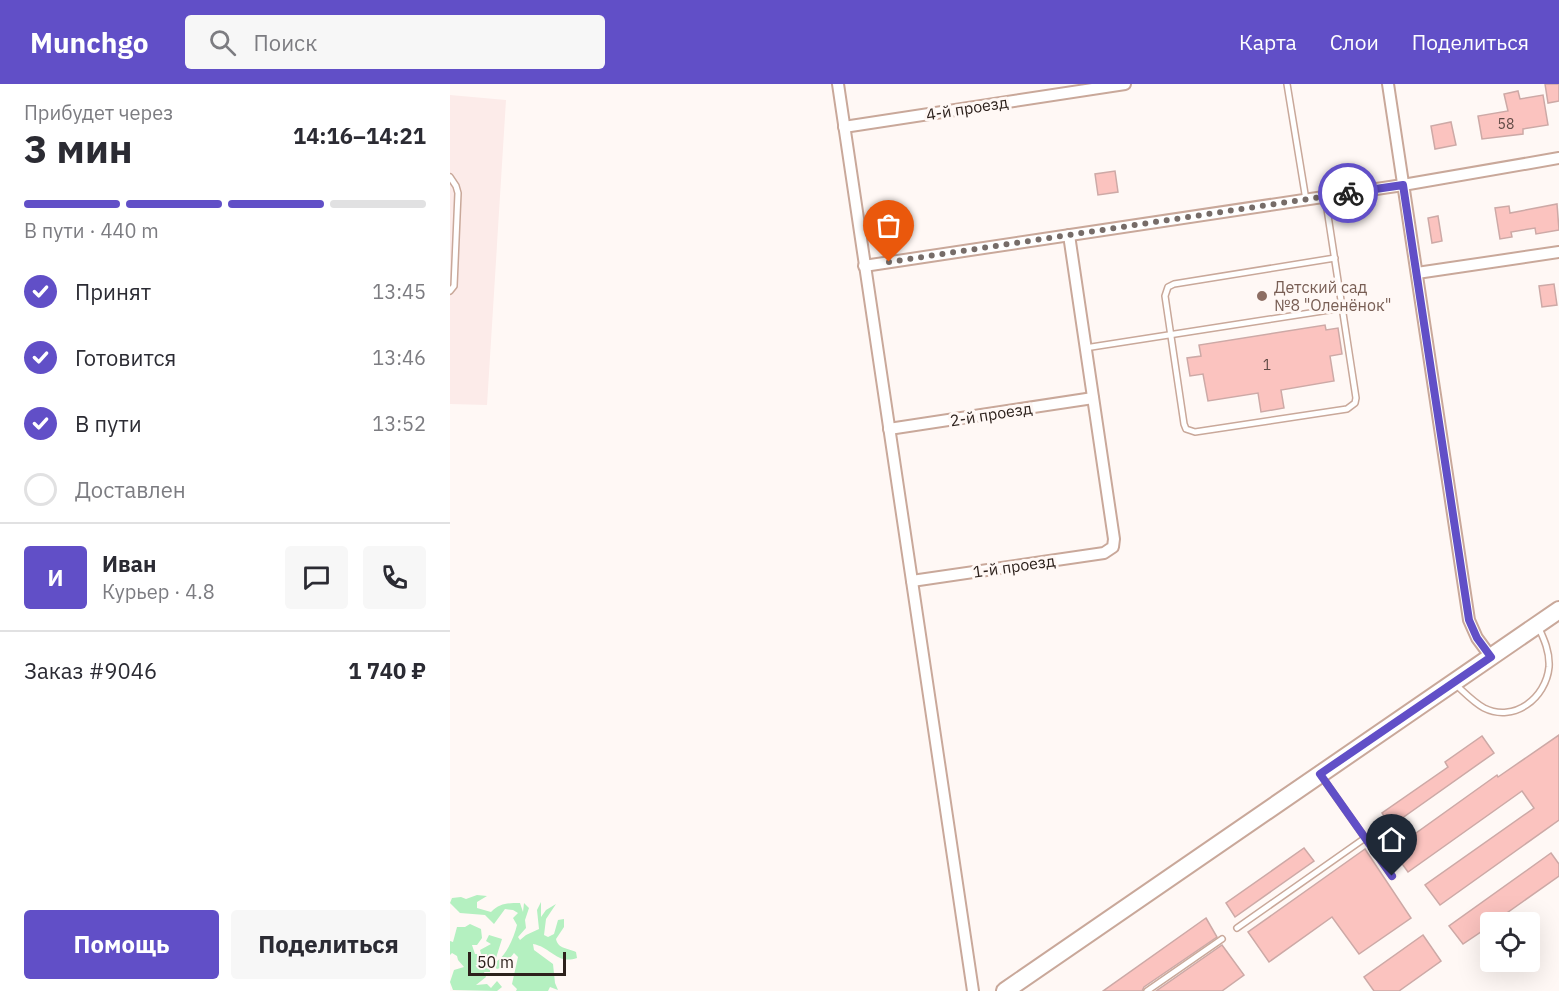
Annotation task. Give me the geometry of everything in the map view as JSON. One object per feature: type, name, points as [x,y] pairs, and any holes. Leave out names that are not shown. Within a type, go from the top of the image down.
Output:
[{"type":"main road","points":[[1005,991],[1559,610]]},
{"type":"street","points":[[838,84],[973,991]]},
{"type":"street","name":"4-й проезд","points":[[844,127],[1125,84]]},
{"type":"street","points":[[1388,84],[1469,620],[1477,638],[1491,657]]},
{"type":"street","points":[[864,266],[1403,185],[1559,158]]},
{"type":"street","points":[[1069,235],[1093,398]]},
{"type":"street","points":[[1417,273],[1559,252]]},
{"type":"street","name":"2-й проезд","points":[[889,429],[1093,398]]},
{"type":"street","name":"1-й проезд","points":[[912,581],[1104,553],[1113,547],[1114,539],[1093,398]]},
{"type":"lane","points":[[1287,84],[1306,200]]},
{"type":"lane","points":[[450,177],[458,194],[454,286],[450,291]]},
{"type":"lane","points":[[1325,196],[1335,258],[1356,398],[1355,404],[1347,409],[1191,431],[1184,424],[1165,296],[1168,287],[1174,284],[1335,258]]},
{"type":"lane","points":[[1085,348],[1342,308]]},
{"type":"lane","points":[[1453,683],[1476,702],[1494,711],[1515,710],[1534,700],[1541,692],[1549,668],[1545,640],[1538,625]]},
{"type":"lane","points":[[1320,774],[1392,876]]},
{"type":"lane","points":[[1237,928],[1365,838]]},
{"type":"lane","points":[[1147,991],[1222,939]]},
{"type":"shaded area","points":[[450,95],[506,100],[487,405],[450,404]]},
{"type":"green space","points":[[477,895],[487,896],[477,902],[477,908],[491,912],[507,903],[520,903],[523,912],[524,903],[529,908],[525,920],[526,928],[518,937],[520,940],[539,929],[537,910],[541,902],[541,917],[546,910],[556,904],[546,919],[544,935],[548,937],[554,934],[558,920],[564,919],[564,927],[556,939],[557,942],[576,952],[577,958],[564,959],[533,944],[534,950],[553,964],[558,990],[550,987],[548,991],[516,991],[517,989],[512,984],[518,957],[514,953],[503,967],[497,969],[492,964],[501,958],[511,942],[517,925],[513,918],[518,913],[505,909],[494,924],[485,915],[460,913],[450,903],[452,898],[466,899]]},
{"type":"green space","points":[[470,924],[481,929],[482,938],[477,945],[472,945],[475,954],[481,954],[480,950],[491,944],[486,941],[489,935],[502,939],[496,958],[484,961],[481,967],[490,969],[490,972],[484,972],[486,977],[476,985],[487,984],[491,988],[497,981],[502,987],[497,991],[453,990],[450,982],[454,970],[464,967],[457,956],[452,953],[450,955],[450,941],[453,942],[457,927]]},
{"type":"building","points":[[1545,84],[1559,84],[1559,101],[1548,103]]},
{"type":"building","points":[[1518,91],[1520,99],[1543,95],[1548,125],[1523,129],[1523,134],[1482,139],[1478,116],[1508,111],[1504,94]]},
{"type":"building","points":[[1451,122],[1456,145],[1435,149],[1431,126]]},
{"type":"building","points":[[1115,171],[1118,192],[1098,195],[1095,174]]},
{"type":"building","points":[[1557,204],[1559,230],[1536,234],[1535,228],[1511,232],[1512,237],[1500,239],[1495,208],[1509,206],[1510,213]]},
{"type":"building","points":[[1438,216],[1442,241],[1432,243],[1428,218]]},
{"type":"building","points":[[1554,284],[1557,305],[1542,307],[1539,286]]},
{"type":"building","points":[[1325,325],[1326,330],[1338,328],[1342,354],[1330,356],[1334,381],[1281,390],[1284,408],[1261,412],[1258,393],[1208,401],[1203,374],[1190,376],[1187,358],[1201,356],[1199,345]]},
{"type":"building","points":[[1559,735],[1559,820],[1440,905],[1425,885],[1534,808],[1522,791],[1408,872],[1400,861],[1406,857],[1398,846],[1497,775],[1498,777]]},
{"type":"building","points":[[1482,736],[1494,753],[1391,826],[1382,813],[1448,767],[1445,762]]},
{"type":"building","points":[[1304,848],[1314,861],[1235,917],[1226,903]]},
{"type":"building","points":[[1365,849],[1411,918],[1359,954],[1332,917],[1269,962],[1248,932]]},
{"type":"building","points":[[1551,853],[1559,864],[1559,876],[1508,912],[1480,912],[1480,932],[1463,944],[1449,926]]},
{"type":"building","points":[[1206,918],[1217,937],[1144,987],[1142,991],[1103,991]]},
{"type":"building","points":[[1423,935],[1441,961],[1399,991],[1374,991],[1364,977]]},
{"type":"building","points":[[1222,945],[1244,975],[1222,991],[1156,991]]},
{"type":"way so far","points":[[889,262],[1348,193]]},
{"type":"place","name":"Детский сад №8 \"Оленёнок\"","points":[[1262,296]]},
{"type":"route","points":[[1348,193],[1403,185],[1469,620],[1477,638],[1491,657],[1320,774],[1392,876]]}]
